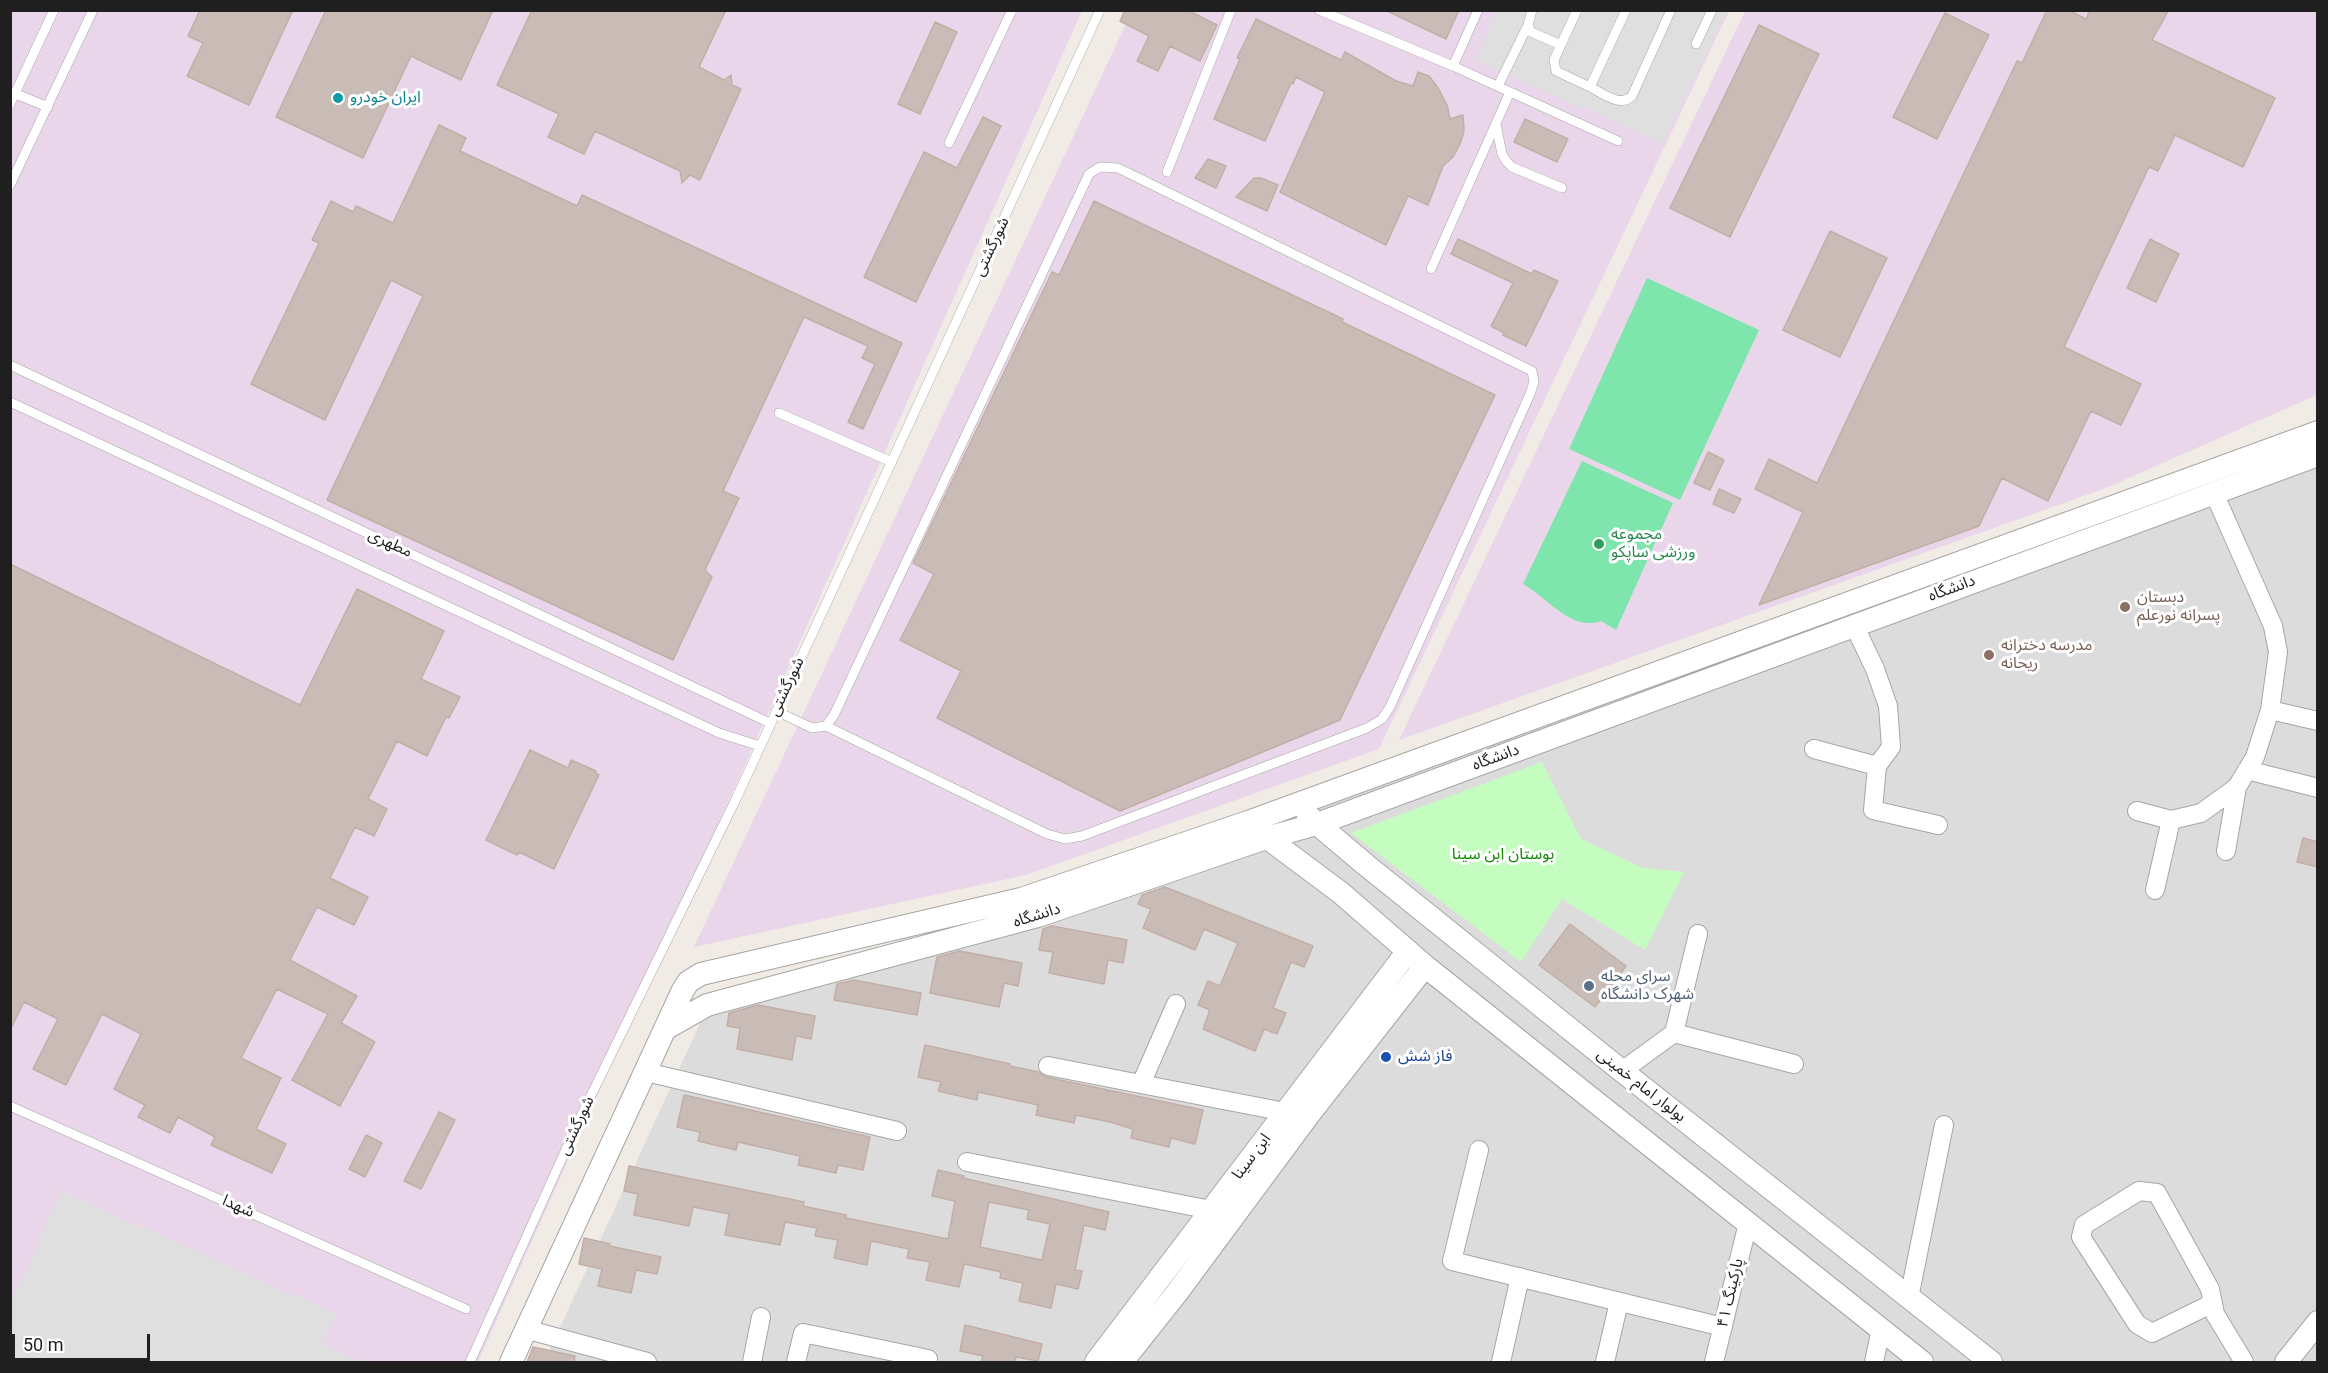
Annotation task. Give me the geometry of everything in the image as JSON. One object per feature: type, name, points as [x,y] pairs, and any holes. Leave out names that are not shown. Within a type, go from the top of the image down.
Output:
[{"type":"street","name":"دانشگاه","points":[[665,1029],[688,982],[700,974],[1021,899],[1248,822],[2318,432]]},
{"type":"street","name":"دانشگاه","points":[[665,1029],[707,1005],[1038,916],[1266,838],[1317,824],[2318,454]]},
{"type":"street","points":[[2214,493],[2273,626],[2278,652],[2270,710],[2255,757],[2237,788],[2226,851]]},
{"type":"street","points":[[1854,626],[1875,669],[1888,706],[1891,747],[1877,766],[1873,810],[1938,825]]},
{"type":"street","points":[[2270,710],[2318,721]]},
{"type":"street","points":[[1814,749],[1877,766]]},
{"type":"street","points":[[2247,770],[2318,788]]},
{"type":"street","points":[[2137,811],[2171,820],[2201,813],[2237,788]]},
{"type":"street","name":"بولوار امام خمینی","points":[[1297,804],[1317,824],[1622,1071],[1991,1362]]},
{"type":"street","points":[[2155,890],[2171,820]]},
{"type":"street","points":[[1248,822],[1266,838],[1341,892],[1425,966],[1922,1362]]},
{"type":"street","points":[[1622,1071],[1674,1033],[1698,934]]},
{"type":"street","name":"ابن سینا","points":[[1096,1362],[1408,951]]},
{"type":"street","name":"ابن سینا","points":[[1122,1362],[1176,1294],[1310,1113],[1425,966]]},
{"type":"street","points":[[1141,1084],[1176,1004]]},
{"type":"street","points":[[511,1362],[665,1029]]},
{"type":"street","points":[[1674,1033],[1794,1064]]},
{"type":"street","points":[[1048,1066],[1285,1112]]},
{"type":"street","points":[[646,1072],[897,1131]]},
{"type":"street","points":[[1910,1298],[1944,1125]]},
{"type":"street","points":[[1479,1150],[1452,1261],[1723,1327]]},
{"type":"street","points":[[968,1162],[1211,1210]]},
{"type":"street","points":[[2213,1302],[2152,1333],[2137,1324],[2081,1237],[2084,1226],[2139,1191],[2157,1193],[2210,1289],[2213,1302],[2215,1314],[2244,1362]]},
{"type":"street","name":"پارکینگ ۴۱","points":[[1714,1362],[1748,1223]]},
{"type":"street","points":[[1501,1362],[1520,1278]]},
{"type":"street","points":[[1605,1362],[1619,1302]]},
{"type":"street","points":[[752,1362],[761,1317]]},
{"type":"street","points":[[2286,1362],[2318,1322]]},
{"type":"street","points":[[525,1329],[647,1362]]},
{"type":"street","points":[[1874,1362],[1881,1329]]},
{"type":"street","points":[[796,1362],[803,1333],[928,1359]]},
{"type":"lane","points":[[10,104],[54,10]]},
{"type":"lane","points":[[10,185],[93,10]]},
{"type":"lane","points":[[949,142],[1012,10]]},
{"type":"lane","name":"شورگشتی","points":[[470,1362],[581,1116],[760,746],[1100,10]]},
{"type":"lane","points":[[1167,172],[1231,10]]},
{"type":"lane","points":[[1319,10],[1453,66],[1618,141]]},
{"type":"lane","points":[[1453,66],[1478,10]]},
{"type":"lane","points":[[1498,86],[1528,25],[1532,10]]},
{"type":"lane","points":[[1577,10],[1554,60],[1556,70],[1621,102],[1627,101],[1632,96],[1671,10]]},
{"type":"lane","points":[[1590,87],[1626,10]]},
{"type":"lane","points":[[1696,44],[1712,10]]},
{"type":"lane","points":[[1528,25],[1531,32],[1561,45]]},
{"type":"lane","points":[[1431,269],[1510,92]]},
{"type":"lane","points":[[16,94],[48,107]]},
{"type":"lane","points":[[1496,124],[1506,161],[1512,167],[1562,188]]},
{"type":"lane","points":[[776,711],[812,728],[826,726],[1047,834],[1065,839],[1082,836],[1367,728],[1382,719],[1390,707],[1530,394],[1534,382],[1532,372],[1118,168],[1100,167],[1089,174],[834,715],[826,726]]},
{"type":"lane","name":"مطهری","points":[[10,365],[770,723]]},
{"type":"lane","name":"مطهری","points":[[10,402],[719,733],[760,746]]},
{"type":"lane","points":[[779,413],[892,462]]},
{"type":"lane","name":"شهدا","points":[[10,1106],[466,1309]]},
{"type":"shaded area","points":[[10,11],[1082,11],[478,1362],[11,1362]]},
{"type":"shaded area","points":[[1132,11],[1729,11],[1379,749],[1026,875],[694,947]]},
{"type":"shaded area","points":[[1497,11],[1726,11],[1663,143],[1475,60]]},
{"type":"shaded area","points":[[1745,11],[2317,11],[2317,395],[2106,488],[1399,740]]},
{"type":"shaded area","points":[[2317,420],[2317,1362],[544,1362],[703,1017]]},
{"type":"shaded area","points":[[61,1191],[336,1314],[323,1345],[361,1362],[11,1362],[11,1305]]},
{"type":"green space","points":[[1647,278],[1759,330],[1680,500],[1569,449]]},
{"type":"green space","name":"مجموعه ورزشی ساپکو","points":[[1582,461],[1673,503],[1616,630],[1601,621],[1590,623],[1569,618],[1523,584]]},
{"type":"green space","name":"بوستان ابن سینا","points":[[1542,762],[1581,839],[1643,868],[1684,872],[1645,950],[1562,899],[1521,962],[1351,833]]},
{"type":"building","points":[[200,10],[293,10],[249,105],[187,76],[203,43],[188,36]]},
{"type":"building","name":"ایران خودرو","points":[[326,10],[493,10],[461,80],[411,56],[363,158],[276,117]]},
{"type":"building","points":[[532,10],[726,10],[699,67],[724,80],[731,75],[732,85],[741,89],[700,180],[690,175],[682,183],[680,171],[595,131],[584,154],[548,137],[559,114],[497,85]]},
{"type":"building","points":[[1125,10],[1187,10],[1217,25],[1200,61],[1170,46],[1158,71],[1137,61],[1149,36],[1120,21]]},
{"type":"building","points":[[1385,10],[1459,10],[1446,39]]},
{"type":"building","points":[[2047,10],[2068,10],[2086,19],[2090,10],[2169,10],[2152,40],[2275,98],[2243,167],[2175,135],[2158,171],[2149,167],[2064,347],[2141,384],[2121,425],[2091,411],[2048,501],[2002,478],[1979,526],[1759,605],[1803,512],[1755,489],[1769,459],[1817,483],[2017,61],[2022,63]]},
{"type":"building","points":[[1945,13],[1989,35],[1937,139],[1893,117]]},
{"type":"building","points":[[1256,19],[1341,60],[1345,52],[1396,81],[1413,86],[1418,72],[1429,76],[1447,105],[1450,119],[1463,115],[1464,131],[1460,144],[1453,157],[1443,166],[1428,205],[1408,196],[1386,245],[1280,192],[1325,92],[1296,77],[1293,84],[1291,83],[1265,141],[1214,119],[1240,59],[1237,58]]},
{"type":"building","points":[[935,22],[957,32],[920,114],[898,104]]},
{"type":"building","points":[[1759,25],[1819,54],[1730,237],[1670,208]]},
{"type":"building","points":[[983,117],[1001,126],[916,302],[864,277],[924,152],[957,168]]},
{"type":"building","points":[[1525,119],[1568,139],[1557,162],[1514,142]]},
{"type":"building","points":[[439,125],[466,138],[460,151],[577,206],[582,195],[902,343],[863,429],[848,422],[875,364],[862,358],[868,346],[804,317],[723,491],[739,498],[705,570],[712,577],[673,660],[327,500],[423,296],[391,280],[325,420],[251,384],[319,243],[312,240],[331,201],[353,212],[356,206],[393,223]]},
{"type":"building","points":[[1208,159],[1226,166],[1216,188],[1195,178]]},
{"type":"building","points":[[1254,178],[1261,178],[1278,185],[1267,211],[1236,197]]},
{"type":"building","points":[[1094,201],[1343,319],[1342,322],[1495,395],[1340,720],[1120,811],[937,718],[961,671],[900,640],[934,574],[913,563],[1052,272],[1059,275]]},
{"type":"building","points":[[1830,231],[1887,258],[1840,357],[1783,330]]},
{"type":"building","points":[[1458,239],[1532,274],[1534,270],[1558,281],[1526,346],[1503,335],[1504,333],[1491,326],[1513,283],[1451,254]]},
{"type":"building","points":[[2150,239],[2179,254],[2156,302],[2127,288]]},
{"type":"building","points":[[1708,452],[1724,460],[1710,490],[1694,483]]},
{"type":"building","points":[[1719,489],[1741,499],[1734,513],[1713,504]]},
{"type":"building","points":[[10,564],[300,705],[357,589],[444,631],[421,679],[460,697],[449,718],[446,717],[427,756],[397,741],[368,799],[387,809],[374,836],[355,827],[330,878],[368,897],[354,925],[317,907],[290,960],[357,996],[341,1023],[375,1042],[340,1106],[292,1080],[328,1014],[277,989],[241,1058],[281,1078],[256,1129],[286,1144],[272,1173],[211,1145],[215,1137],[178,1117],[170,1133],[138,1117],[145,1105],[114,1089],[141,1034],[102,1014],[66,1085],[33,1069],[58,1019],[24,1002],[10,1030]]},
{"type":"building","points":[[530,750],[568,768],[571,760],[596,771],[595,773],[599,775],[554,869],[519,852],[517,855],[486,840]]},
{"type":"building","points":[[2303,838],[2318,842],[2318,867],[2297,862]]},
{"type":"building","points":[[1165,887],[1313,946],[1304,967],[1291,962],[1273,1008],[1286,1013],[1277,1034],[1264,1029],[1255,1051],[1203,1029],[1210,1010],[1198,1005],[1208,981],[1220,986],[1238,943],[1204,929],[1195,950],[1143,928],[1151,909],[1138,904],[1142,895]]},
{"type":"building","name":"سرای محله شهرک دانشگاه","points":[[1570,924],[1626,966],[1595,1007],[1539,965]]},
{"type":"building","points":[[1052,926],[1127,940],[1123,963],[1108,960],[1104,984],[1049,973],[1053,952],[1039,950],[1043,929]]},
{"type":"building","points":[[960,951],[1022,963],[1018,986],[1004,983],[999,1007],[930,993],[937,957]]},
{"type":"building","points":[[854,980],[921,993],[917,1015],[834,1000],[837,984]]},
{"type":"building","points":[[758,1005],[815,1016],[811,1039],[796,1036],[792,1060],[737,1049],[740,1028],[727,1026],[729,1013]]},
{"type":"building","points":[[925,1045],[1010,1064],[1010,1066],[1039,1072],[1046,1077],[1203,1110],[1195,1144],[1171,1138],[1169,1147],[1131,1138],[1133,1129],[1110,1122],[1076,1115],[1074,1123],[1036,1115],[1038,1105],[978,1092],[977,1100],[938,1091],[941,1082],[918,1077]]},
{"type":"building","points":[[684,1095],[870,1137],[863,1170],[838,1165],[836,1173],[798,1165],[800,1156],[738,1142],[736,1150],[698,1141],[700,1132],[677,1127]]},
{"type":"building","points":[[439,1112],[455,1120],[421,1189],[404,1181]]},
{"type":"building","points":[[366,1135],[382,1143],[365,1177],[349,1169]]},
{"type":"building","points":[[629,1166],[804,1202],[803,1206],[846,1215],[846,1218],[948,1239],[955,1201],[932,1196],[938,1170],[964,1176],[963,1178],[1109,1212],[1105,1230],[1084,1225],[1075,1270],[1082,1271],[1078,1289],[1056,1284],[1051,1308],[1019,1301],[1023,1283],[1000,1278],[1001,1272],[964,1264],[959,1287],[926,1280],[930,1262],[907,1258],[909,1249],[871,1241],[867,1265],[834,1258],[838,1240],[815,1236],[817,1228],[785,1222],[780,1245],[725,1235],[729,1214],[693,1207],[689,1226],[634,1215],[638,1194],[624,1191]],"holes":[[[989,1202],[1029,1210],[1027,1219],[1050,1224],[1042,1260],[980,1247]]]},
{"type":"building","points":[[584,1238],[661,1257],[657,1274],[636,1270],[631,1293],[598,1286],[602,1269],[579,1264]]},
{"type":"building","points":[[965,1325],[1042,1344],[1038,1361],[1016,1357],[1015,1362],[981,1362],[983,1356],[960,1351]]},
{"type":"building","points":[[533,1347],[575,1356],[574,1362],[527,1362]]},
{"type":"place","name":"ایران خودرو","points":[[338,98]]},
{"type":"place","name":"مجموعه ورزشی ساپکو","points":[[1599,544]]},
{"type":"place","name":"دبستان پسرانه نورعلم","points":[[2125,607]]},
{"type":"place","name":"مدرسه دخترانه ریحانه","points":[[1989,655]]},
{"type":"place","name":"سرای محله شهرک دانشگاه","points":[[1589,986]]},
{"type":"place","name":"فاز شش","points":[[1386,1057]]}]
